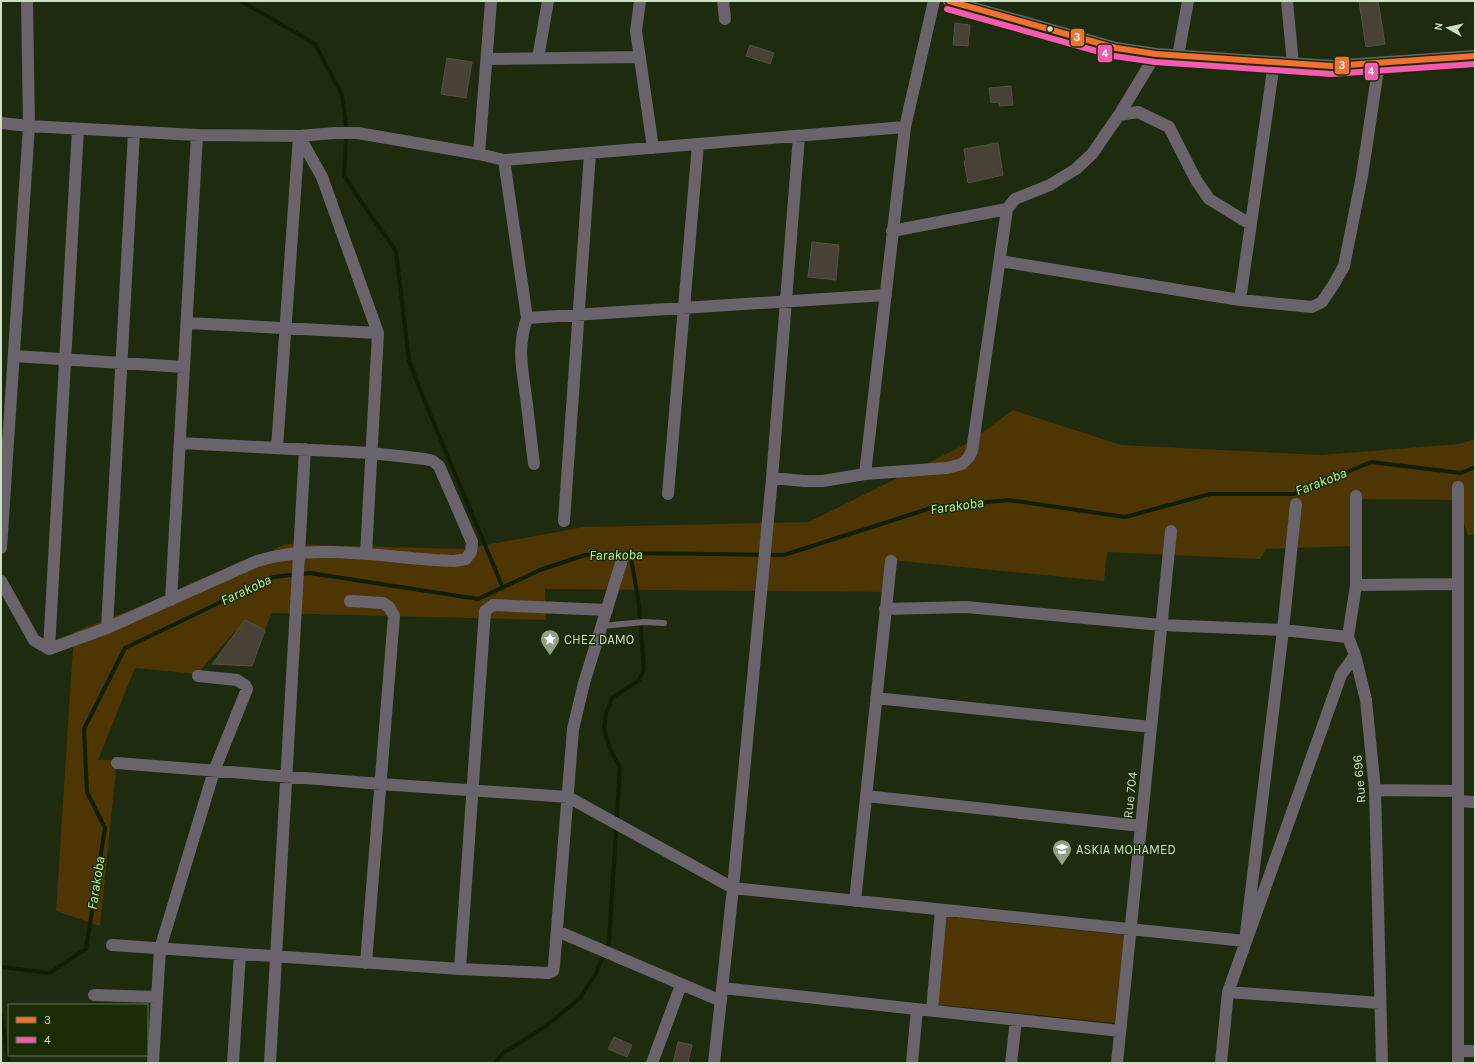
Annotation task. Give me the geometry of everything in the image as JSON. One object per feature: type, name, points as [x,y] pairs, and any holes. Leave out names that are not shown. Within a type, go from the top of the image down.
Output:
[{"type":"street","points":[[1,548],[29,126],[27,1]]},
{"type":"street","points":[[479,154],[491,1]]},
{"type":"street","points":[[538,58],[548,1]]},
{"type":"street","points":[[640,1],[636,31],[653,148]]},
{"type":"street","points":[[723,1],[725,20]]},
{"type":"street","points":[[865,474],[905,127],[934,1]]},
{"type":"street","points":[[949,1],[1116,48],[1156,54],[1332,66],[1475,56]]},
{"type":"street","points":[[1178,56],[1188,1]]},
{"type":"street","points":[[1286,1],[1293,64]]},
{"type":"street","points":[[772,478],[804,482],[865,474],[947,468],[962,464],[968,458],[972,451],[1007,209],[1015,199],[1050,185],[1076,169],[1092,154],[1119,115],[1156,54]]},
{"type":"street","points":[[487,59],[640,57]]},
{"type":"street","points":[[1240,300],[1274,63]]},
{"type":"street","points":[[1000,261],[1240,300],[1312,307],[1322,302],[1344,266],[1362,176],[1379,63]]},
{"type":"street","points":[[1119,115],[1138,112],[1169,127],[1196,180],[1209,199],[1250,224]]},
{"type":"street","points":[[1,123],[29,126],[197,135],[299,136],[358,133],[479,154],[504,160],[905,127]]},
{"type":"street","points":[[49,649],[78,129]]},
{"type":"street","points":[[107,628],[134,132]]},
{"type":"street","points":[[171,600],[197,135]]},
{"type":"street","points":[[277,448],[299,136]]},
{"type":"street","points":[[299,136],[322,177],[378,333],[366,554]]},
{"type":"street","points":[[714,1063],[733,888],[772,478],[799,136]]},
{"type":"street","points":[[668,494],[698,144]]},
{"type":"street","points":[[564,520],[590,153]]},
{"type":"street","points":[[504,160],[527,318],[522,331],[520,343],[521,365],[534,464]]},
{"type":"street","points":[[892,231],[1007,209]]},
{"type":"street","points":[[527,318],[786,300],[886,295]]},
{"type":"street","points":[[186,323],[378,333]]},
{"type":"street","points":[[14,356],[184,367]]},
{"type":"street","points":[[49,649],[107,628],[268,558],[299,558],[366,554],[454,561],[466,559],[471,552],[472,542],[439,466],[433,461],[371,453],[180,443]]},
{"type":"street","points":[[270,1063],[305,450]]},
{"type":"street","points":[[1458,487],[1458,1057],[1475,1051]]},
{"type":"street","points":[[886,609],[966,606],[1161,625],[1283,630],[1348,637],[1356,585],[1356,496]]},
{"type":"street","points":[[1245,940],[1283,630],[1296,504]]},
{"type":"street","name":"Rue 704","points":[[1117,1063],[1171,531]]},
{"type":"street","points":[[112,946],[460,969],[549,973],[553,971],[573,729],[584,683],[622,560]]},
{"type":"street","points":[[854,901],[891,561]]},
{"type":"street","points":[[1,581],[34,640],[49,649]]},
{"type":"street","points":[[1356,585],[1457,584]]},
{"type":"street","points":[[350,601],[383,603],[389,606],[394,616],[366,963]]},
{"type":"street","points":[[460,969],[485,610],[493,605],[607,610]]},
{"type":"street","name":"Rue 696","points":[[1348,637],[1356,655],[1366,700],[1375,790],[1382,1063]]},
{"type":"street","points":[[1221,1063],[1228,992],[1245,940],[1341,675],[1356,655]]},
{"type":"street","points":[[153,1063],[160,949],[214,771],[247,689],[245,685],[237,680],[198,676]]},
{"type":"street","points":[[876,698],[1151,727]]},
{"type":"street","points":[[117,763],[472,791],[568,797],[733,888],[1130,930],[1245,940]]},
{"type":"street","points":[[1375,790],[1458,796],[1475,802]]},
{"type":"street","points":[[866,796],[1141,826]]},
{"type":"street","points":[[932,1010],[942,910]]},
{"type":"street","points":[[557,931],[721,1001]]},
{"type":"street","points":[[233,1063],[240,954]]},
{"type":"street","points":[[652,1063],[681,985]]},
{"type":"street","points":[[722,988],[1120,1030]]},
{"type":"street","points":[[1228,992],[1380,1003]]},
{"type":"street","points":[[94,995],[157,997]]},
{"type":"street","points":[[912,1063],[917,1009]]},
{"type":"street","points":[[1011,1063],[1016,1020]]},
{"type":"lane","points":[[602,626],[644,622],[664,623]]},
{"type":"shaded area","points":[[1013,410],[1121,445],[1321,455],[1459,444],[1475,439],[1475,534],[1468,536],[1457,500],[1354,499],[1357,546],[1266,549],[1260,559],[1107,552],[1104,581],[890,560],[883,592],[545,589],[546,620],[272,613],[259,644],[235,631],[197,674],[135,668],[98,760],[117,760],[100,926],[56,911],[74,632],[228,573],[285,544],[464,549],[584,527],[809,522],[968,443]]},
{"type":"shaded area","points":[[942,916],[1124,935],[1115,1023],[933,1004]]},
{"type":"building","points":[[1359,1],[1378,1],[1385,44],[1366,47]]},
{"type":"building","points":[[955,23],[970,25],[968,46],[953,45]]},
{"type":"building","points":[[750,45],[774,53],[770,64],[746,56]]},
{"type":"building","points":[[447,58],[472,62],[466,98],[441,94]]},
{"type":"building","points":[[1011,86],[1013,105],[999,106],[999,102],[991,103],[989,88]]},
{"type":"building","points":[[998,143],[1003,175],[968,183],[964,161],[966,161],[964,149]]},
{"type":"building","points":[[812,242],[839,245],[836,280],[808,277]]},
{"type":"building","points":[[245,620],[265,630],[252,666],[212,664]]},
{"type":"building","points":[[614,1037],[632,1045],[627,1057],[608,1049]]},
{"type":"building","points":[[678,1042],[692,1045],[688,1063],[673,1063]]},
{"type":"waterway","points":[[241,1],[315,44],[342,95],[346,125]]},
{"type":"waterway","points":[[346,139],[344,175],[396,251],[409,361],[503,588]]},
{"type":"waterway","name":"Farakoba","points":[[1,967],[50,973],[86,949],[105,828],[87,792],[84,729],[125,648],[273,577],[310,573],[478,599],[540,570],[585,555],[630,553],[784,555],[934,507],[1009,500],[1125,517],[1210,494],[1294,494],[1371,462],[1461,473],[1475,467]]},
{"type":"waterway","points":[[495,1063],[504,1052],[545,1027],[580,998],[596,973],[609,942],[620,768],[610,749],[604,728],[606,713],[613,697],[639,680],[644,670],[639,604],[630,553]]},
{"type":"waterway","points":[[1,1015],[9,1063]]},
{"type":"transit line","name":"3","points":[[949,1],[1116,48],[1156,54],[1332,66],[1475,56]]},
{"type":"transit line","name":"4","points":[[947,9],[1114,56],[1155,62],[1331,74],[1475,64]]},
{"type":"place","name":"CHEZ DAMO","points":[[550,656]]},
{"type":"place","name":"ASKIA MOHAMED","points":[[1062,866]]}]
